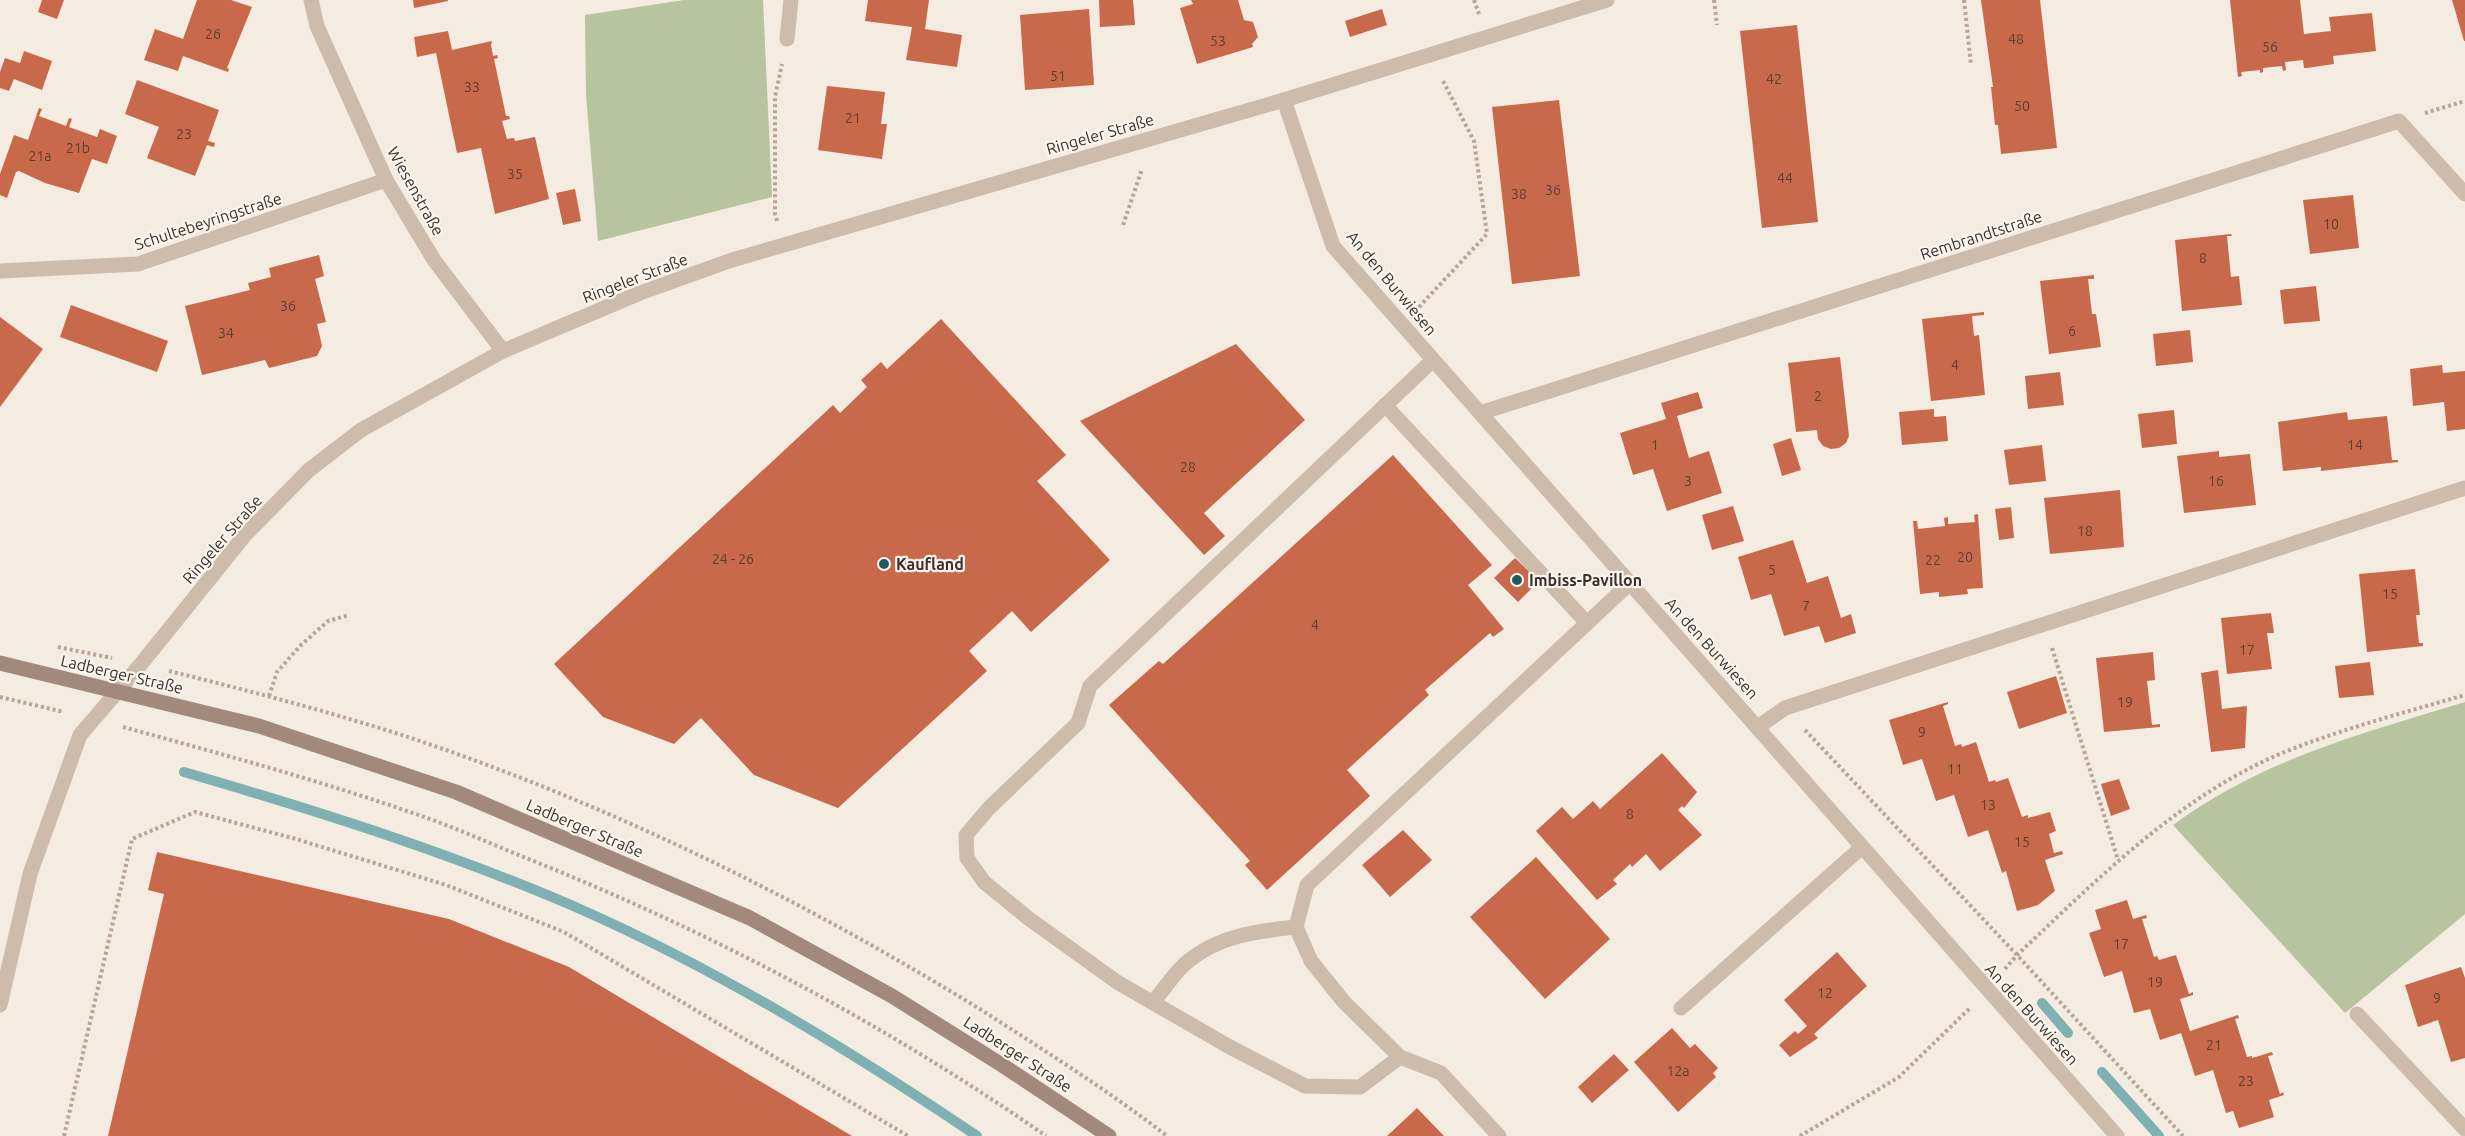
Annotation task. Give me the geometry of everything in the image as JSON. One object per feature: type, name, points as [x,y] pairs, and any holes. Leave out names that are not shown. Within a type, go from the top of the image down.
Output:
[{"type":"main road","name":"Ladberger Straße","points":[[0,663],[259,726],[456,792],[750,918],[892,996],[1109,1136]]},
{"type":"street","name":"Wiesenstraße","points":[[311,0],[317,26],[386,180],[434,260],[503,351]]},
{"type":"street","points":[[787,39],[791,0]]},
{"type":"street","name":"Ringeler Straße","points":[[0,1005],[30,874],[80,735],[245,535],[309,470],[361,430],[503,351],[640,293],[785,244],[1284,100],[1607,0]]},
{"type":"street","name":"An den Burwiesen","points":[[1284,100],[1334,246],[1758,727],[1987,991],[2117,1136]]},
{"type":"street","points":[[2399,121],[2465,194]]},
{"type":"street","name":"Rembrandtstraße","points":[[1480,413],[2399,121]]},
{"type":"street","name":"Schultebeyringstraße","points":[[0,271],[138,264],[386,180]]},
{"type":"street","points":[[1400,1057],[1360,1087],[1305,1086],[1117,982],[1046,931],[984,882],[967,858],[966,835],[989,808],[1078,723],[1090,686],[1433,360]]},
{"type":"street","points":[[1385,405],[1587,623]]},
{"type":"street","points":[[1758,727],[1785,708],[2465,488]]},
{"type":"street","points":[[1499,1136],[1442,1073],[1400,1057],[1344,1002],[1311,961],[1296,927],[1307,885],[1630,583]]},
{"type":"street","points":[[1681,1008],[1862,847]]},
{"type":"street","points":[[1153,1002],[1186,963],[1219,942],[1254,931],[1296,927]]},
{"type":"street","points":[[2357,1014],[2465,1129]]},
{"type":"path","points":[[1714,0],[1717,25]]},
{"type":"path","points":[[1964,0],[1971,65]]},
{"type":"path","points":[[785,244],[775,214],[775,97],[787,39]]},
{"type":"path","points":[[1402,325],[1486,234],[1474,141],[1438,71],[1433,55]]},
{"type":"path","points":[[2399,121],[2465,101]]},
{"type":"path","points":[[1123,225],[1143,166],[1137,142]]},
{"type":"path","points":[[269,696],[277,672],[301,645],[328,621],[349,615]]},
{"type":"path","points":[[2044,623],[2118,860]]},
{"type":"path","points":[[1800,1136],[1899,1077],[1987,991],[2017,955],[2118,860],[2201,796],[2286,751],[2346,730],[2465,695]]},
{"type":"path","points":[[0,697],[94,719],[249,762],[408,811],[600,887],[724,945],[869,1022],[983,1092],[1046,1136]]},
{"type":"path","points":[[1785,708],[2017,955],[2182,1136]]},
{"type":"path","points":[[64,1136],[132,839],[195,812],[296,839],[446,885],[564,932],[908,1136]]},
{"type":"green space","points":[[684,0],[763,0],[772,197],[598,241],[586,94],[585,15]]},
{"type":"green space","points":[[2465,702],[2465,914],[2345,1013],[2173,825],[2242,782],[2277,766],[2388,725]]},
{"type":"building","points":[[42,0],[64,0],[57,19],[38,12]]},
{"type":"building","points":[[197,0],[231,0],[252,7],[227,68],[228,72],[183,56],[178,71],[144,60],[155,29],[183,39]]},
{"type":"building","points":[[413,0],[448,0],[448,1],[414,8]]},
{"type":"building","points":[[868,0],[929,0],[925,29],[962,35],[957,67],[906,60],[912,27],[865,21]]},
{"type":"building","points":[[1099,0],[1133,0],[1135,25],[1100,27]]},
{"type":"building","points":[[1191,0],[1238,0],[1244,20],[1253,22],[1258,37],[1252,44],[1253,47],[1197,64],[1180,8],[1193,4]]},
{"type":"building","points":[[1981,0],[2040,0],[2057,148],[2001,154],[1998,125],[1995,125],[1991,87],[1993,87]]},
{"type":"building","points":[[2230,0],[2300,0],[2304,34],[2331,31],[2329,17],[2372,13],[2376,51],[2333,56],[2334,64],[2307,68],[2304,68],[2303,60],[2285,62],[2286,70],[2283,71],[2282,66],[2263,68],[2263,72],[2260,73],[2260,70],[2241,72],[2242,76],[2238,77]]},
{"type":"building","points":[[2452,0],[2465,0],[2465,41],[2464,41]]},
{"type":"building","points":[[1089,9],[1094,85],[1025,90],[1020,15]]},
{"type":"building","points":[[1382,9],[1387,25],[1350,37],[1345,21]]},
{"type":"building","points":[[1797,25],[1818,222],[1762,228],[1740,31]]},
{"type":"building","points":[[448,31],[452,50],[492,41],[493,56],[497,55],[498,58],[494,59],[506,116],[510,119],[502,121],[507,139],[514,138],[515,141],[535,137],[549,199],[495,214],[481,148],[457,153],[436,53],[417,57],[414,37]]},
{"type":"building","points":[[24,51],[52,61],[42,90],[14,79],[9,91],[0,88],[0,72],[5,58],[20,63]]},
{"type":"building","points":[[137,80],[219,110],[208,141],[215,143],[214,147],[207,145],[195,176],[147,158],[159,127],[125,114]]},
{"type":"building","points":[[827,86],[885,92],[881,124],[887,124],[882,159],[818,150]]},
{"type":"building","points":[[1559,100],[1580,276],[1512,284],[1492,107]]},
{"type":"building","points":[[39,108],[42,109],[39,116],[66,126],[69,118],[72,119],[69,127],[97,137],[100,129],[117,136],[107,164],[92,159],[79,193],[45,183],[19,171],[16,172],[7,198],[0,195],[0,174],[14,135],[28,140]]},
{"type":"building","points":[[575,189],[581,221],[563,225],[556,193]]},
{"type":"building","points":[[2353,195],[2359,248],[2310,254],[2303,200]]},
{"type":"building","points":[[2231,234],[2232,236],[2227,236],[2231,277],[2239,276],[2242,305],[2182,311],[2175,240]]},
{"type":"building","points":[[319,255],[324,276],[315,279],[326,322],[317,324],[322,346],[317,356],[269,368],[265,360],[202,375],[185,306],[250,290],[248,283],[271,277],[269,268]]},
{"type":"building","points":[[2094,275],[2094,279],[2088,279],[2092,314],[2096,314],[2101,347],[2049,354],[2040,281]]},
{"type":"building","points":[[2316,286],[2320,321],[2284,324],[2280,290]]},
{"type":"building","points":[[71,305],[168,341],[157,372],[60,337]]},
{"type":"building","points":[[1984,312],[1984,315],[1972,316],[1974,336],[1979,335],[1985,395],[1931,401],[1922,319]]},
{"type":"building","points":[[0,317],[43,349],[0,407]]},
{"type":"building","name":"Kaufland","points":[[941,319],[1066,455],[1037,481],[1110,560],[1031,632],[1012,611],[969,651],[987,671],[838,808],[754,775],[701,718],[674,744],[603,717],[554,664],[833,405],[840,413],[867,387],[861,380],[881,362],[887,369]]},
{"type":"building","points":[[2190,330],[2193,362],[2156,366],[2153,334]]},
{"type":"building","points":[[1236,344],[1305,420],[1204,513],[1225,536],[1204,555],[1080,421]]},
{"type":"building","points":[[1840,357],[1849,436],[1846,443],[1839,448],[1831,449],[1823,446],[1818,439],[1817,430],[1796,432],[1788,363]]},
{"type":"building","points":[[2442,365],[2443,373],[2465,371],[2465,429],[2447,431],[2444,402],[2413,406],[2410,369]]},
{"type":"building","points":[[2060,372],[2064,405],[2028,409],[2025,376]]},
{"type":"building","points":[[1698,392],[1703,408],[1677,416],[1689,458],[1709,451],[1722,493],[1667,511],[1653,469],[1633,475],[1620,433],[1666,419],[1661,403]]},
{"type":"building","points":[[1934,409],[1934,417],[1946,416],[1948,441],[1902,445],[1899,412]]},
{"type":"building","points":[[2174,410],[2177,444],[2142,448],[2138,414]]},
{"type":"building","points":[[2347,412],[2348,420],[2387,416],[2392,460],[2398,460],[2398,462],[2321,471],[2321,467],[2283,471],[2278,422]]},
{"type":"building","points":[[1791,438],[1801,470],[1782,476],[1773,444]]},
{"type":"building","points":[[2042,445],[2046,481],[2009,485],[2004,450]]},
{"type":"building","points":[[2219,451],[2219,457],[2250,454],[2256,505],[2184,513],[2177,456]]},
{"type":"building","points":[[1393,455],[1492,565],[1468,585],[1504,629],[1493,637],[1490,633],[1425,690],[1429,695],[1347,770],[1370,796],[1267,890],[1245,865],[1250,861],[1109,705],[1159,661],[1163,664]]},
{"type":"building","points":[[2120,490],[2124,547],[2050,554],[2044,498]]},
{"type":"building","points":[[1733,506],[1744,541],[1712,550],[1702,515]]},
{"type":"building","points":[[2011,507],[2014,538],[1999,540],[1995,509]]},
{"type":"building","points":[[1978,514],[1983,588],[1967,589],[1968,594],[1939,597],[1939,592],[1920,594],[1913,521],[1917,521],[1918,529],[1945,526],[1944,518],[1948,517],[1948,524],[1975,522],[1974,515]]},
{"type":"building","points":[[1793,540],[1807,583],[1828,576],[1841,618],[1851,614],[1856,633],[1825,643],[1819,626],[1784,636],[1771,594],[1751,600],[1738,557]]},
{"type":"building","name":"Imbiss-Pavillon","points":[[1515,558],[1539,581],[1518,602],[1494,578]]},
{"type":"building","points":[[2415,569],[2420,615],[2416,615],[2419,643],[2423,643],[2423,646],[2367,652],[2359,574]]},
{"type":"building","points":[[2271,613],[2274,633],[2267,633],[2272,669],[2227,674],[2221,618]]},
{"type":"building","points":[[2153,652],[2155,680],[2147,681],[2152,725],[2160,724],[2160,727],[2104,732],[2096,658]]},
{"type":"building","points":[[2370,662],[2374,695],[2339,698],[2335,666]]},
{"type":"building","points":[[2218,670],[2222,709],[2247,706],[2245,748],[2211,752],[2201,673]]},
{"type":"building","points":[[2056,676],[2067,713],[2019,729],[2007,692]]},
{"type":"building","points":[[1948,702],[1943,706],[1955,746],[1961,744],[1962,747],[1976,742],[1989,782],[2008,778],[2022,817],[2028,815],[2028,818],[2050,812],[2056,831],[2049,834],[2054,853],[2062,851],[2063,854],[2045,860],[2055,891],[2038,905],[2017,911],[2006,871],[2002,873],[1988,830],[1968,837],[1954,795],[1936,801],[1922,759],[1903,765],[1889,720]]},
{"type":"building","points":[[1662,753],[1697,792],[1684,808],[1682,806],[1678,810],[1702,835],[1660,871],[1646,854],[1632,867],[1630,864],[1613,880],[1617,884],[1597,900],[1536,831],[1562,807],[1573,819],[1593,801],[1600,809]]},
{"type":"building","points":[[2119,779],[2130,809],[2111,816],[2101,784]]},
{"type":"building","points":[[1403,830],[1432,860],[1390,897],[1362,865]]},
{"type":"building","points":[[157,852],[449,919],[569,967],[852,1136],[108,1136],[164,894],[148,890]]},
{"type":"building","points":[[1536,857],[1610,939],[1545,999],[1470,917]]},
{"type":"building","points":[[2127,900],[2133,919],[2146,915],[2147,918],[2142,919],[2154,957],[2157,956],[2159,960],[2176,955],[2189,994],[2193,992],[2193,995],[2180,999],[2190,1031],[2238,1015],[2239,1018],[2235,1019],[2247,1057],[2252,1056],[2252,1058],[2272,1052],[2273,1055],[2268,1056],[2280,1094],[2283,1092],[2284,1095],[2269,1100],[2274,1117],[2239,1128],[2233,1111],[2226,1113],[2213,1070],[2195,1076],[2181,1033],[2160,1040],[2150,1009],[2134,1013],[2122,971],[2104,977],[2089,933],[2101,929],[2095,910]]},
{"type":"building","points":[[1837,952],[1867,986],[1814,1034],[1818,1038],[1790,1057],[1779,1045],[1795,1031],[1798,1034],[1807,1026],[1784,1000]]},
{"type":"building","points":[[2461,967],[2465,978],[2465,1058],[2451,1062],[2438,1020],[2418,1027],[2405,985]]},
{"type":"building","points":[[1672,1028],[1690,1048],[1695,1044],[1718,1068],[1713,1073],[1716,1077],[1678,1112],[1634,1062]]},
{"type":"building","points":[[1614,1054],[1629,1070],[1592,1103],[1578,1087]]},
{"type":"building","points":[[1417,1108],[1444,1136],[1387,1136]]},
{"type":"waterway","points":[[184,772],[439,853],[589,913],[690,962],[788,1016],[977,1136]]},
{"type":"waterway","points":[[2042,1003],[2068,1033]]},
{"type":"waterway","points":[[2102,1072],[2159,1136]]},
{"type":"place","name":"Kaufland","points":[[884,564]]},
{"type":"place","name":"Imbiss-Pavillon","points":[[1517,580]]}]
